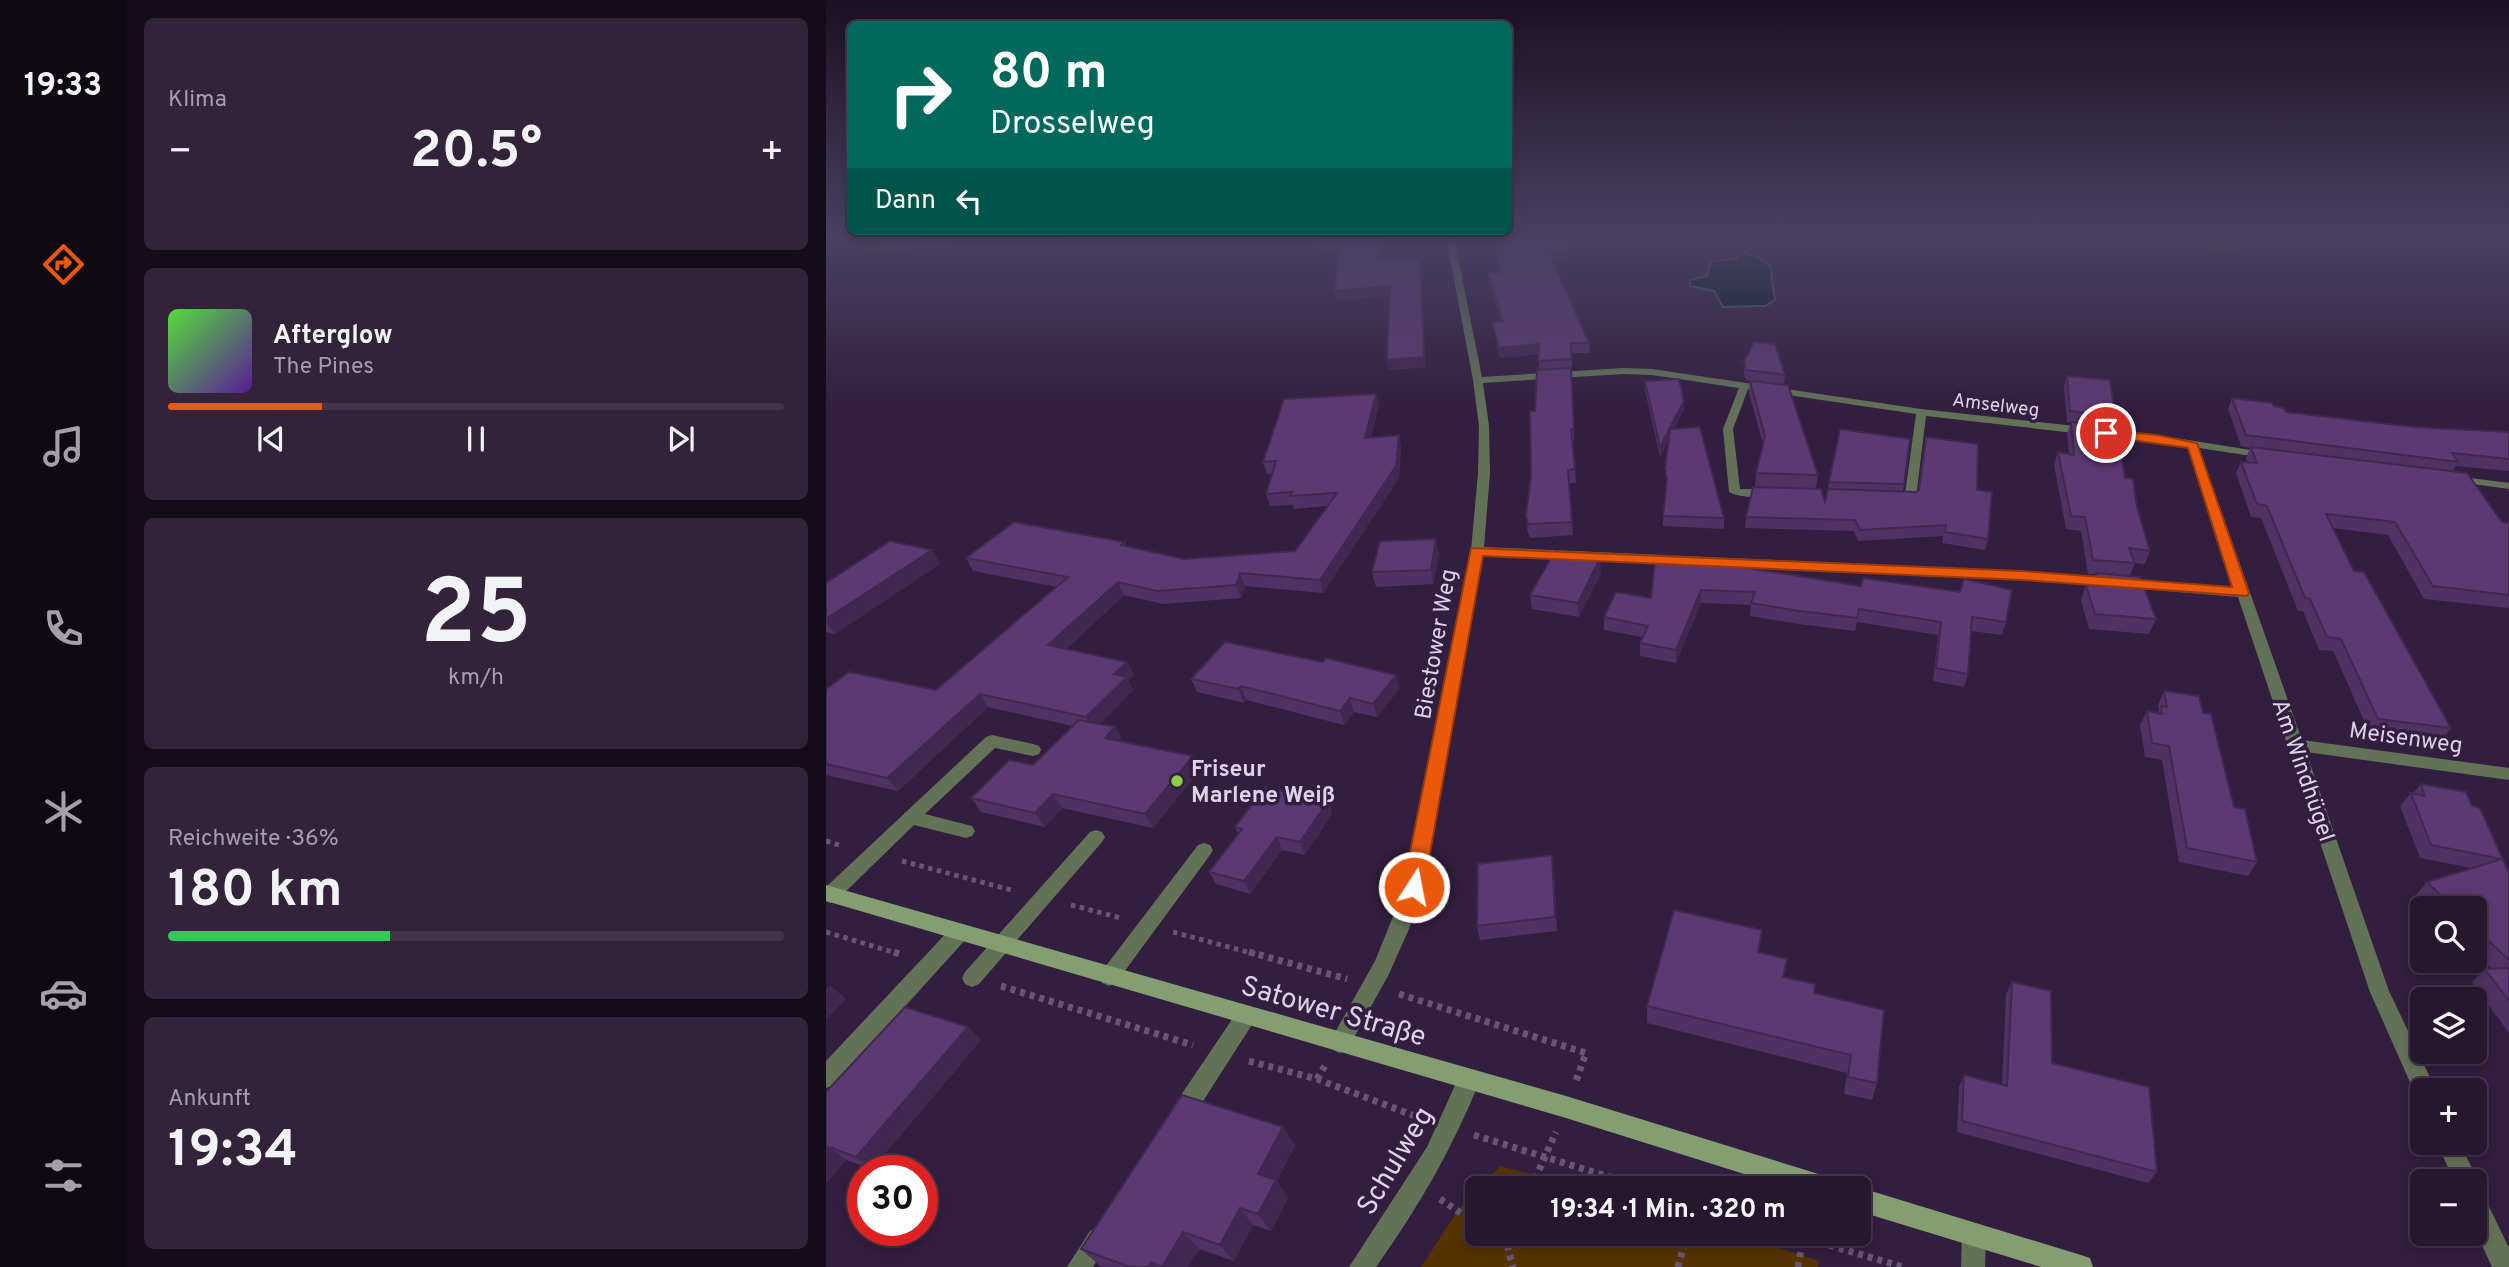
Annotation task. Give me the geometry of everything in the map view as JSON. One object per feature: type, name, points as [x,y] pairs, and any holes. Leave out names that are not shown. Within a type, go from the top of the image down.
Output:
[{"type":"main road","name":"Satower Straße","points":[[828,894],[1000,946],[1566,1107],[1787,1176]]},
{"type":"main road","points":[[1871,1203],[2081,1267]]},
{"type":"street","name":"Biestower Weg","points":[[1340,1043],[1374,986],[1403,925],[1414,887],[1476,551],[1484,473],[1484,425],[1462,296]]},
{"type":"street","name":"Amselweg","points":[[1478,380],[1623,371],[1652,372],[1921,412],[2157,438],[2193,446],[2274,456]]},
{"type":"street","points":[[1745,385],[1728,429],[1735,492],[1789,494]]},
{"type":"street","points":[[1883,497],[1910,498],[1921,412]]},
{"type":"street","name":"Am Windhügel","points":[[2193,446],[2241,593],[2380,992],[2419,1078]]},
{"type":"street","points":[[2449,478],[2507,488]]},
{"type":"street","points":[[1476,551],[2022,575],[2241,593]]},
{"type":"street","points":[[828,894],[992,741],[1033,750]]},
{"type":"street","name":"Meisenweg","points":[[2296,745],[2509,774]]},
{"type":"street","points":[[911,817],[966,831]]},
{"type":"street","points":[[972,978],[1096,837]]},
{"type":"street","points":[[1109,977],[1204,849]]},
{"type":"street","points":[[826,1077],[959,933]]},
{"type":"street","points":[[1169,1132],[1246,1016]]},
{"type":"street","name":"Schulweg","points":[[1361,1267],[1419,1185],[1451,1128],[1469,1080]]},
{"type":"street","points":[[1079,1267],[1109,1222]]},
{"type":"street","points":[[2487,1228],[2505,1267]]},
{"type":"street","points":[[1973,1267],[1974,1235]]},
{"type":"path","points":[[826,841],[1374,986],[1586,1053],[1537,1176]]},
{"type":"path","points":[[826,932],[931,964]]},
{"type":"path","points":[[972,978],[1222,1054],[1317,1079],[1404,1113]]},
{"type":"path","points":[[1451,1128],[1605,1176]]},
{"type":"path","points":[[1419,1185],[1465,1216]]},
{"type":"path","points":[[1507,1246],[1513,1267]]},
{"type":"path","points":[[1678,1267],[1684,1246]]},
{"type":"path","points":[[1798,1267],[1802,1246]]},
{"type":"path","points":[[1831,1246],[1903,1267]]},
{"type":"shaded area","points":[[1717,296],[1774,296],[1775,300],[1765,306],[1723,307]]},
{"type":"shaded area","points":[[1500,1166],[1538,1176],[1491,1176]]},
{"type":"shaded area","points":[[1465,1203],[1465,1246],[1772,1246],[1819,1261],[1818,1267],[1421,1267]]},
{"type":"building","points":[[1390,296],[1422,296],[1424,357],[1387,360]]},
{"type":"building","points":[[1495,296],[1568,296],[1589,343],[1571,343],[1571,359],[1538,361],[1539,344],[1499,348],[1492,322],[1503,321]]},
{"type":"building","points":[[1754,342],[1775,344],[1785,375],[1746,370],[1744,362]]},
{"type":"building","points":[[1571,368],[1574,429],[1571,429],[1575,469],[1568,470],[1572,522],[1528,524],[1526,515],[1531,476],[1530,411],[1535,411],[1537,370]]},
{"type":"building","points":[[2067,376],[2110,380],[2115,416],[2070,411]]},
{"type":"building","points":[[1679,379],[1684,401],[1660,447],[1645,381]]},
{"type":"building","points":[[1750,381],[1788,385],[1818,475],[1756,473],[1765,436]]},
{"type":"building","points":[[1376,394],[1365,438],[1399,435],[1396,466],[1320,580],[1240,573],[1236,585],[1157,591],[1118,582],[1048,645],[1127,662],[1114,674],[1127,677],[1086,717],[980,694],[887,778],[826,764],[826,689],[849,672],[936,690],[1068,577],[966,558],[1014,522],[1125,542],[1121,545],[1184,559],[1295,551],[1337,493],[1290,496],[1292,492],[1266,494],[1276,461],[1263,462],[1284,399]]},
{"type":"building","points":[[2232,398],[2272,403],[2284,408],[2286,412],[2414,427],[2509,432],[2509,459],[2452,453],[2458,462],[2246,435]]},
{"type":"building","points":[[2071,422],[2117,426],[2125,478],[2133,479],[2137,507],[2150,551],[2129,548],[2135,563],[2093,560],[2085,517],[2071,516],[2058,452],[2074,455]]},
{"type":"building","points":[[1700,427],[1724,518],[1663,516],[1670,429]]},
{"type":"building","points":[[1840,429],[1910,439],[1904,484],[1829,482]]},
{"type":"building","points":[[1926,437],[1978,444],[1977,490],[1992,492],[1988,539],[1945,532],[1946,525],[1860,530],[1855,520],[1746,517],[1753,487],[1821,489],[1825,502],[1828,489],[1916,492],[1919,490]]},
{"type":"building","points":[[2251,447],[2467,473],[2502,522],[2509,523],[2509,595],[2433,586],[2395,522],[2326,514],[2354,571],[2364,572],[2451,728],[2378,719],[2341,639],[2327,637],[2310,599],[2305,598],[2267,506],[2257,504],[2241,462],[2257,463]]},
{"type":"building","points":[[1436,539],[1431,570],[1372,572],[1380,541]]},
{"type":"building","points":[[890,541],[932,550],[826,619],[826,583]]},
{"type":"building","points":[[1555,551],[1600,558],[1578,603],[1530,595]]},
{"type":"building","points":[[1659,554],[1861,586],[1863,578],[1960,592],[1964,579],[2012,590],[2006,622],[1972,617],[1968,674],[1936,668],[1941,622],[1859,609],[1857,618],[1751,603],[1755,592],[1701,590],[1676,650],[1640,643],[1648,626],[1604,617],[1616,592],[1651,598],[1655,561],[1658,562]]},
{"type":"building","points":[[2096,573],[2140,577],[2156,619],[2095,614],[2086,585],[2098,586]]},
{"type":"building","points":[[1225,642],[1323,662],[1326,658],[1396,675],[1373,704],[1350,698],[1340,711],[1241,686],[1238,689],[1191,679]]},
{"type":"building","points":[[2164,691],[2199,696],[2203,713],[2211,714],[2234,807],[2245,809],[2257,862],[2187,848],[2169,746],[2152,743],[2147,711],[2162,714],[2161,706],[2167,707]]},
{"type":"building","points":[[1079,720],[1115,727],[1105,738],[1193,756],[1145,814],[1053,794],[1035,813],[971,798],[1009,760],[1033,765]]},
{"type":"building","points":[[2421,784],[2466,792],[2472,806],[2480,808],[2509,873],[2509,960],[2487,939],[2487,896],[2442,896],[2427,882],[2502,859],[2431,845],[2411,793],[2425,796]]},
{"type":"building","points":[[1265,787],[1328,801],[1300,842],[1277,837],[1244,881],[1209,872],[1242,829],[1235,827]]},
{"type":"building","points":[[1552,855],[1555,917],[1477,926],[1478,864]]},
{"type":"building","points":[[1674,910],[1762,930],[1758,952],[1787,959],[1783,977],[1815,984],[1814,993],[1884,1010],[1877,1083],[1848,1077],[1851,1055],[1647,1006]]},
{"type":"building","points":[[2509,968],[2509,1001],[2487,972],[2487,969]]},
{"type":"building","points":[[2012,982],[2051,991],[2052,1063],[2149,1087],[2157,1172],[1962,1121],[1964,1075],[2007,1086]]},
{"type":"building","points":[[905,1007],[968,1027],[858,1155],[829,1147],[826,1151],[826,1092]]},
{"type":"building","points":[[1182,1095],[1283,1127],[1258,1174],[1276,1180],[1258,1214],[1240,1208],[1220,1245],[1183,1232],[1162,1267],[1151,1262],[1148,1267],[1130,1267],[1081,1249]]},
{"type":"place","name":"Friseur Marlene Weiß","points":[[1177,781]]},
{"type":"route","points":[[1414,887],[1448,715],[1476,551],[2022,575],[2241,593],[2193,446],[2157,438],[2106,433]]}]
